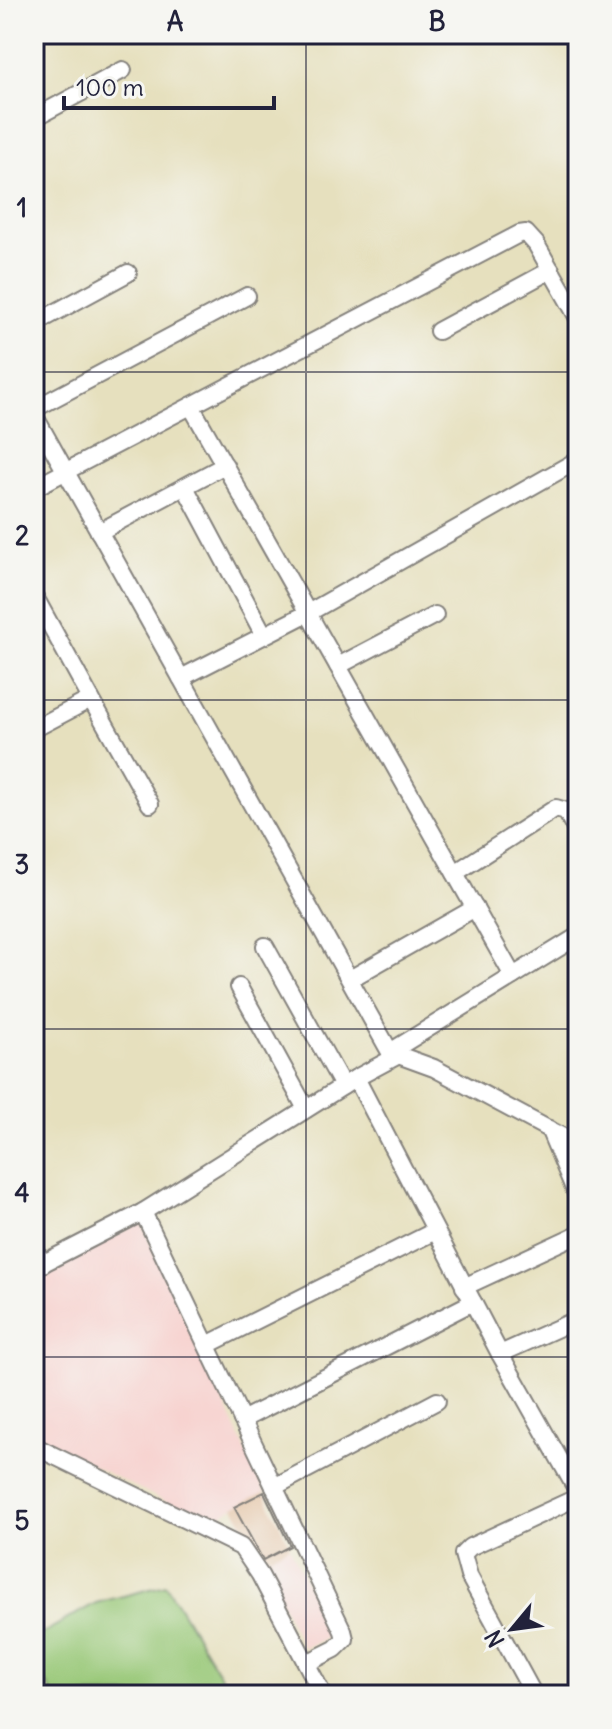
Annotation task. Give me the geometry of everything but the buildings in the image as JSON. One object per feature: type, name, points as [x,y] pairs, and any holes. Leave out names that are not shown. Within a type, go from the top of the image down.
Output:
[{"type":"street","points":[[34,118],[123,70]]},
{"type":"street","points":[[34,488],[519,234],[529,236],[578,318]]},
{"type":"street","points":[[438,331],[551,270]]},
{"type":"street","points":[[34,324],[128,273]]},
{"type":"street","points":[[34,409],[247,296]]},
{"type":"street","points":[[191,406],[513,976]]},
{"type":"street","points":[[34,415],[394,1054],[416,1060],[578,1145]]},
{"type":"street","points":[[181,678],[308,613],[578,460]]},
{"type":"street","points":[[99,532],[225,465]]},
{"type":"street","points":[[185,487],[264,635]]},
{"type":"street","points":[[35,597],[150,804]]},
{"type":"street","points":[[338,666],[435,615]]},
{"type":"street","points":[[34,729],[91,699]]},
{"type":"street","points":[[455,873],[560,807],[572,807],[577,831]]},
{"type":"street","points":[[350,979],[475,908]]},
{"type":"street","points":[[34,1248],[38,1266],[143,1212],[578,936]]},
{"type":"street","points":[[265,946],[350,1082],[578,1494],[470,1547],[463,1554],[469,1576],[534,1695]]},
{"type":"street","points":[[239,987],[306,1109]]},
{"type":"street","points":[[549,1129],[578,1198]]},
{"type":"street","points":[[143,1212],[345,1639],[335,1649],[307,1663]]},
{"type":"street","points":[[207,1345],[435,1231]]},
{"type":"street","points":[[464,1287],[578,1234]]},
{"type":"street","points":[[242,1420],[473,1302]]},
{"type":"street","points":[[500,1354],[578,1319]]},
{"type":"street","points":[[274,1487],[437,1401]]},
{"type":"street","points":[[34,1446],[184,1516],[241,1547],[255,1566],[323,1695]]},
{"type":"shaded area","points":[[141,1222],[331,1636],[303,1648],[234,1507],[209,1523],[34,1437],[34,1277]]},
{"type":"green space","points":[[166,1585],[232,1695],[53,1695],[34,1659],[34,1638],[96,1603]]}]
